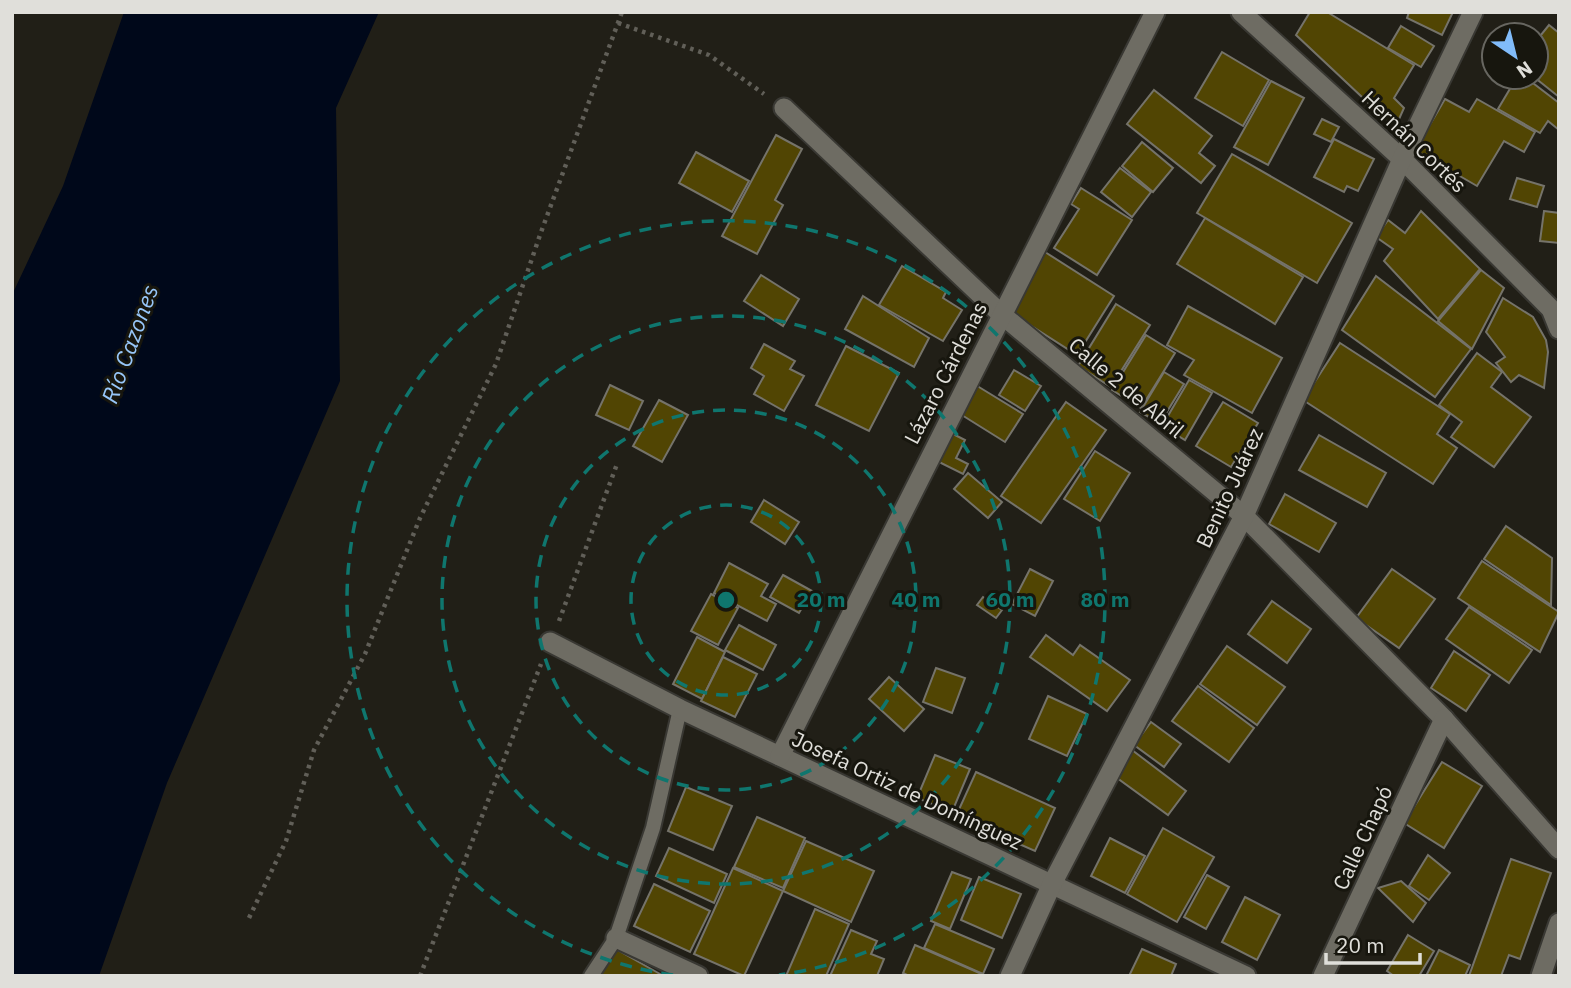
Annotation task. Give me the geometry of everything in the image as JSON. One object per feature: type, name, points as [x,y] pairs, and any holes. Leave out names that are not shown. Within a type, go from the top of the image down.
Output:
[{"type":"street","name":"Lázaro Cárdenas","points":[[780,756],[1154,12]]},
{"type":"street","name":"Hernán Cortés","points":[[1241,12],[1402,159],[1551,309],[1559,329]]},
{"type":"street","name":"Benito Juárez","points":[[1010,976],[1052,884],[1244,516],[1402,159],[1473,12]]},
{"type":"street","name":"Calle 2 de Abril","points":[[784,108],[1001,314],[1244,516],[1444,719],[1559,849]]},
{"type":"street","name":"Josefa Ortiz de Domínguez","points":[[550,642],[680,709],[1246,976]]},
{"type":"street","name":"Calle Chapó","points":[[1323,976],[1444,719]]},
{"type":"street","points":[[1541,976],[1559,923]]},
{"type":"street","points":[[616,938],[698,976]]},
{"type":"lane","points":[[591,976],[616,938],[653,828],[680,709]]},
{"type":"path","points":[[249,918],[286,841],[314,750],[365,654],[421,518],[496,364],[622,12]]},
{"type":"path","points":[[618,23],[709,55],[784,108]]},
{"type":"path","points":[[420,976],[573,588],[617,464]]},
{"type":"water","name":"Río Cazones","points":[[124,12],[379,12],[336,108],[340,381],[167,783],[99,976],[12,976],[12,295],[63,186]]},
{"type":"building","points":[[1310,12],[1327,12],[1414,65],[1394,98],[1404,108],[1395,128],[1296,35]]},
{"type":"building","points":[[1409,12],[1453,12],[1442,35],[1407,18]]},
{"type":"building","points":[[1401,26],[1434,46],[1421,67],[1388,48]]},
{"type":"building","points":[[1550,26],[1559,33],[1559,97],[1550,90]]},
{"type":"building","points":[[1222,52],[1269,80],[1243,126],[1195,98]]},
{"type":"building","points":[[1271,81],[1304,98],[1268,165],[1234,147]]},
{"type":"building","points":[[1154,90],[1212,136],[1199,153],[1215,166],[1201,183],[1127,124]]},
{"type":"building","points":[[1509,91],[1543,91],[1559,103],[1559,130],[1548,121],[1540,133],[1498,109]]},
{"type":"building","points":[[1445,99],[1469,112],[1477,99],[1535,132],[1524,152],[1504,141],[1477,186],[1415,150]]},
{"type":"building","points":[[1322,119],[1339,127],[1331,142],[1314,134]]},
{"type":"building","points":[[776,135],[802,149],[775,200],[783,205],[757,254],[722,236]]},
{"type":"building","points":[[1334,139],[1374,159],[1358,191],[1347,186],[1344,192],[1314,177]]},
{"type":"building","points":[[1142,142],[1173,168],[1153,192],[1122,166]]},
{"type":"building","points":[[696,152],[749,181],[732,212],[679,183]]},
{"type":"building","points":[[1232,154],[1352,223],[1317,283],[1197,213]]},
{"type":"building","points":[[1120,168],[1151,192],[1132,217],[1101,192]]},
{"type":"building","points":[[1517,178],[1544,186],[1537,207],[1510,199]]},
{"type":"building","points":[[1081,188],[1132,220],[1097,275],[1054,248],[1079,209],[1071,204]]},
{"type":"building","points":[[1421,211],[1480,269],[1438,319],[1384,261],[1393,249],[1376,237],[1388,220],[1405,233]]},
{"type":"building","points":[[1544,211],[1559,213],[1559,243],[1540,241]]},
{"type":"building","points":[[1205,218],[1303,277],[1275,324],[1177,264]]},
{"type":"building","points":[[1045,252],[1114,296],[1077,355],[1008,311]]},
{"type":"building","points":[[902,266],[946,292],[943,298],[962,310],[943,341],[879,305]]},
{"type":"building","points":[[1481,270],[1504,288],[1472,349],[1438,321]]},
{"type":"building","points":[[761,275],[799,299],[783,326],[744,301]]},
{"type":"building","points":[[1376,276],[1471,349],[1435,397],[1342,330]]},
{"type":"building","points":[[863,296],[929,338],[914,367],[845,329]]},
{"type":"building","points":[[1503,298],[1533,317],[1546,340],[1548,352],[1544,388],[1519,375],[1511,382],[1496,363],[1505,357],[1486,332]]},
{"type":"building","points":[[1116,304],[1150,325],[1111,387],[1078,366]]},
{"type":"building","points":[[1188,306],[1282,358],[1252,413],[1184,375],[1194,360],[1167,345]]},
{"type":"building","points":[[1146,335],[1175,353],[1141,408],[1112,390]]},
{"type":"building","points":[[1340,343],[1450,414],[1437,434],[1457,448],[1433,484],[1303,400]]},
{"type":"building","points":[[764,344],[795,361],[790,369],[804,376],[784,411],[754,394],[764,376],[751,368]]},
{"type":"building","points":[[846,346],[899,373],[869,431],[816,405]]},
{"type":"building","points":[[1477,353],[1502,372],[1491,387],[1531,417],[1494,467],[1451,437],[1462,422],[1439,405]]},
{"type":"building","points":[[1014,370],[1041,386],[1025,411],[999,395]]},
{"type":"building","points":[[1164,372],[1184,384],[1160,423],[1140,412]]},
{"type":"building","points":[[1189,380],[1212,393],[1185,440],[1162,426]]},
{"type":"building","points":[[974,384],[1023,414],[1005,442],[957,412]]},
{"type":"building","points":[[610,385],[643,401],[629,430],[596,415]]},
{"type":"building","points":[[659,400],[688,415],[662,462],[633,446]]},
{"type":"building","points":[[1066,402],[1106,430],[1041,523],[1001,496]]},
{"type":"building","points":[[1223,402],[1258,423],[1231,467],[1196,446]]},
{"type":"building","points":[[949,432],[965,440],[956,458],[968,464],[963,474],[935,460]]},
{"type":"building","points":[[1319,435],[1386,473],[1367,507],[1299,470]]},
{"type":"building","points":[[1095,451],[1130,473],[1100,521],[1064,499]]},
{"type":"building","points":[[968,473],[1002,502],[988,518],[954,489]]},
{"type":"building","points":[[1285,494],[1336,523],[1319,552],[1269,524]]},
{"type":"building","points":[[764,500],[799,522],[785,544],[751,522]]},
{"type":"building","points":[[1506,526],[1552,558],[1551,605],[1484,559]]},
{"type":"building","points":[[1482,561],[1559,612],[1540,652],[1458,598]]},
{"type":"building","points":[[729,563],[768,584],[761,596],[776,604],[767,621],[714,593]]},
{"type":"building","points":[[1030,569],[1053,581],[1035,616],[1012,604]]},
{"type":"building","points":[[1392,569],[1435,599],[1399,648],[1356,618]]},
{"type":"building","points":[[783,575],[812,591],[799,613],[770,597]]},
{"type":"building","points":[[711,594],[738,608],[718,645],[691,631]]},
{"type":"building","points":[[983,597],[1002,610],[996,618],[977,605]]},
{"type":"building","points":[[1272,601],[1311,629],[1287,663],[1248,634]]},
{"type":"building","points":[[1469,607],[1532,650],[1509,683],[1446,639]]},
{"type":"building","points":[[739,625],[776,645],[763,670],[725,650]]},
{"type":"building","points":[[1046,635],[1073,655],[1080,645],[1130,680],[1107,711],[1030,657]]},
{"type":"building","points":[[697,637],[725,652],[702,699],[673,684]]},
{"type":"building","points":[[1227,646],[1285,687],[1257,725],[1200,684]]},
{"type":"building","points":[[1454,651],[1490,675],[1466,711],[1431,688]]},
{"type":"building","points":[[723,657],[757,674],[735,717],[701,701]]},
{"type":"building","points":[[936,668],[965,678],[952,713],[923,702]]},
{"type":"building","points":[[889,677],[924,709],[904,731],[869,699]]},
{"type":"building","points":[[1198,686],[1254,728],[1229,762],[1172,721]]},
{"type":"building","points":[[1048,696],[1087,714],[1067,756],[1029,739]]},
{"type":"building","points":[[1151,722],[1181,744],[1164,767],[1134,745]]},
{"type":"building","points":[[1132,750],[1186,791],[1168,815],[1113,775]]},
{"type":"building","points":[[935,755],[970,769],[952,812],[917,798]]},
{"type":"building","points":[[1442,762],[1482,786],[1444,848],[1404,823]]},
{"type":"building","points":[[976,772],[1055,808],[1035,851],[956,816]]},
{"type":"building","points":[[686,787],[732,806],[713,850],[668,831]]},
{"type":"building","points":[[757,817],[805,838],[783,888],[734,867]]},
{"type":"building","points":[[1163,828],[1214,857],[1177,922],[1127,894]]},
{"type":"building","points":[[1110,838],[1145,856],[1125,893],[1091,876]]},
{"type":"building","points":[[806,841],[874,871],[851,922],[783,891]]},
{"type":"building","points":[[669,848],[727,874],[714,903],[656,876]]},
{"type":"building","points":[[1428,855],[1450,873],[1429,900],[1409,886]]},
{"type":"building","points":[[1511,859],[1551,873],[1520,959],[1509,955],[1501,976],[1469,976]]},
{"type":"building","points":[[733,868],[783,891],[744,976],[694,954]]},
{"type":"building","points":[[952,872],[971,879],[950,929],[931,921]]},
{"type":"building","points":[[1207,875],[1229,887],[1206,929],[1184,917]]},
{"type":"building","points":[[979,877],[1021,894],[1002,938],[961,920]]},
{"type":"building","points":[[1401,881],[1426,903],[1413,922],[1378,888]]},
{"type":"building","points":[[654,884],[710,911],[690,952],[634,926]]},
{"type":"building","points":[[1245,897],[1280,915],[1257,960],[1222,942]]},
{"type":"building","points":[[815,909],[849,924],[826,976],[786,976]]},
{"type":"building","points":[[935,924],[994,949],[983,974],[924,948]]},
{"type":"building","points":[[851,930],[877,941],[871,954],[884,959],[877,976],[830,976]]},
{"type":"building","points":[[1408,935],[1434,951],[1419,976],[1394,976],[1387,971]]},
{"type":"building","points":[[915,945],[984,975],[909,976],[903,973]]},
{"type":"building","points":[[614,948],[660,974],[660,976],[598,976]]},
{"type":"building","points":[[1142,949],[1176,964],[1171,976],[1129,976]]},
{"type":"building","points":[[1439,950],[1470,965],[1465,976],[1426,976]]}]
